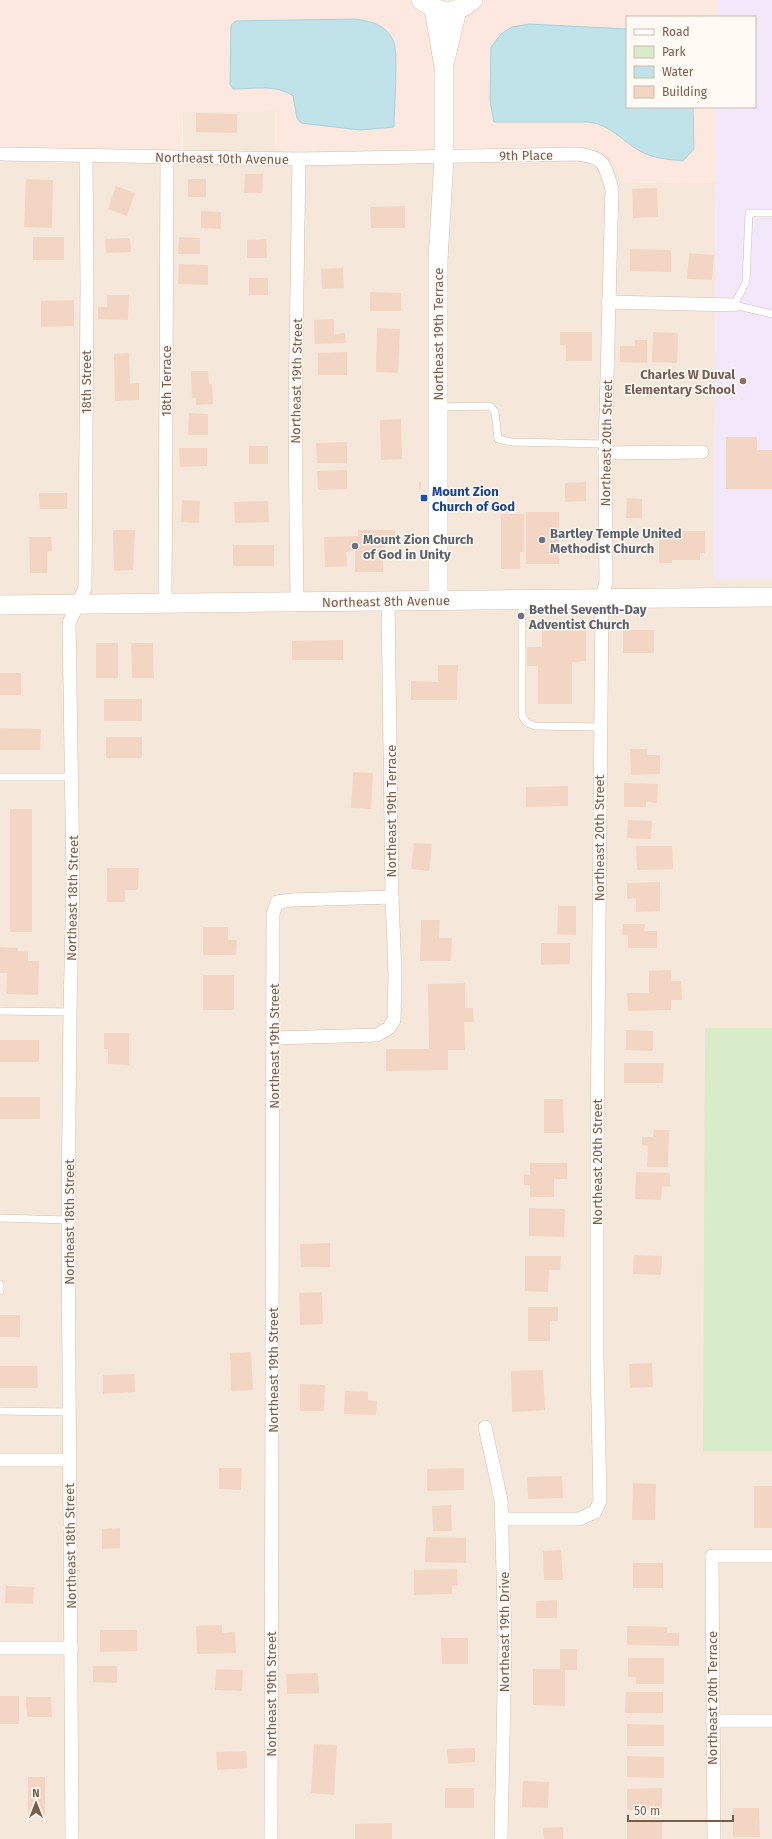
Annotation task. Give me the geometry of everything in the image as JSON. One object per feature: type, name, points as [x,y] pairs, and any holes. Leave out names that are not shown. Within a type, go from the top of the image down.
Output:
[{"type":"street","points":[[427,5],[445,12],[465,5]]},
{"type":"street","name":"Northeast 19th Terrace","points":[[427,5],[444,67],[444,157],[438,260],[438,600]]},
{"type":"street","name":"Northeast 19th Terrace","points":[[444,67],[465,5]]},
{"type":"street","name":"Northeast 10th Avenue","points":[[0,154],[299,159],[444,157]]},
{"type":"street","name":"9th Place","points":[[444,157],[578,154],[595,157],[605,165]]},
{"type":"street","name":"18th Street","points":[[77,606],[85,588],[87,293],[86,156]]},
{"type":"street","name":"18th Terrace","points":[[165,605],[167,157]]},
{"type":"street","name":"Northeast 19th Street","points":[[297,603],[295,414],[299,159]]},
{"type":"street","name":"Northeast 20th Street","points":[[502,1519],[579,1519],[595,1512],[600,1501],[597,1357],[600,727],[602,599],[606,581],[608,302],[612,189],[605,165]]},
{"type":"street","points":[[608,302],[734,305]]},
{"type":"street","points":[[606,448],[702,452]]},
{"type":"street","name":"Northeast 8th Avenue","points":[[0,605],[77,606],[438,600],[772,597]]},
{"type":"street","name":"Northeast 19th Terrace","points":[[274,1038],[377,1035],[389,1028],[394,1020],[395,974],[392,897],[388,601]]},
{"type":"street","name":"Northeast 18th Street","points":[[72,1839],[72,1648],[69,1460],[68,1220],[73,879],[69,623],[77,606]]},
{"type":"street","name":"Northeast 19th Street","points":[[271,1839],[274,1038],[273,914],[277,902],[292,900],[392,897]]},
{"type":"street","name":"Northeast 19th Drive","points":[[485,1427],[502,1500],[505,1643],[500,1839]]},
{"type":"street","points":[[0,1460],[69,1460]]},
{"type":"street","name":"Northeast 20th Terrace","points":[[714,1839],[712,1556],[772,1556]]},
{"type":"street","points":[[0,1648],[72,1648]]},
{"type":"street","points":[[712,1721],[772,1721]]},
{"type":"lane","points":[[772,214],[748,213],[746,282],[734,305],[772,314]]},
{"type":"lane","points":[[438,407],[490,406],[495,412],[498,439],[511,442],[606,448]]},
{"type":"lane","points":[[522,600],[522,716],[527,723],[535,726],[600,727]]},
{"type":"lane","points":[[0,777],[72,777]]},
{"type":"lane","points":[[0,1011],[70,1012]]},
{"type":"lane","points":[[0,1218],[68,1220]]},
{"type":"lane","points":[[0,1284],[0,1291]]},
{"type":"lane","points":[[0,1411],[69,1412]]},
{"type":"shaded area","points":[[0,0],[717,0],[717,16],[626,16],[626,108],[716,108],[716,183],[621,182],[615,162],[599,149],[592,147],[275,151],[275,111],[183,112],[182,150],[0,150]]},
{"type":"shaded area","name":"Charles W Duval Elementary School","points":[[717,0],[772,0],[772,580],[714,580],[716,108],[756,108],[756,16],[717,16]]},
{"type":"shaded area","points":[[275,111],[275,151],[592,147],[599,149],[615,162],[621,182],[716,183],[714,579],[772,580],[772,1839],[0,1839],[0,150],[183,150],[183,112]]},
{"type":"green space","points":[[705,1028],[772,1028],[772,1451],[703,1451]]},
{"type":"water","points":[[354,19],[376,24],[386,30],[393,40],[396,56],[394,127],[360,130],[301,123],[297,118],[293,96],[286,92],[264,88],[233,89],[230,84],[231,25],[236,21]]},
{"type":"water","points":[[529,24],[626,29],[626,108],[693,108],[694,149],[683,161],[666,159],[645,154],[604,126],[589,122],[494,122],[490,101],[491,47],[501,34],[512,27]]},
{"type":"building","points":[[196,113],[237,114],[237,133],[196,132]]},
{"type":"building","points":[[245,174],[263,174],[262,193],[244,193]]},
{"type":"building","points":[[26,179],[53,180],[52,228],[24,227]]},
{"type":"building","points":[[188,179],[206,179],[206,197],[188,197]]},
{"type":"building","points":[[116,186],[135,193],[127,216],[108,209]]},
{"type":"building","points":[[657,188],[658,217],[633,218],[632,189]]},
{"type":"building","points":[[405,206],[405,228],[371,228],[370,207]]},
{"type":"building","points":[[201,211],[221,212],[221,229],[201,228]]},
{"type":"building","points":[[33,237],[64,237],[64,260],[33,260]]},
{"type":"building","points":[[179,237],[200,238],[200,254],[178,254]]},
{"type":"building","points":[[130,238],[131,252],[106,253],[105,239]]},
{"type":"building","points":[[266,239],[267,258],[247,258],[247,240]]},
{"type":"building","points":[[630,249],[671,250],[671,272],[630,271]]},
{"type":"building","points":[[689,253],[714,255],[712,280],[687,279]]},
{"type":"building","points":[[179,264],[208,265],[208,285],[178,284]]},
{"type":"building","points":[[343,268],[344,288],[322,289],[321,269]]},
{"type":"building","points":[[249,278],[268,278],[268,295],[249,295]]},
{"type":"building","points":[[370,292],[401,293],[401,311],[370,311]]},
{"type":"building","points":[[107,295],[129,295],[128,320],[98,319],[98,307],[107,307]]},
{"type":"building","points":[[74,300],[74,326],[41,327],[41,301]]},
{"type":"building","points":[[334,319],[334,334],[345,333],[346,343],[315,344],[314,320]]},
{"type":"building","points":[[377,328],[400,329],[398,373],[376,372]]},
{"type":"building","points":[[560,332],[592,332],[592,361],[566,361],[566,345],[560,345]]},
{"type":"building","points":[[653,332],[678,333],[677,363],[652,362]]},
{"type":"building","points":[[635,340],[647,340],[647,363],[620,362],[620,346],[635,346]]},
{"type":"building","points":[[347,352],[347,375],[318,375],[318,353]]},
{"type":"building","points":[[129,353],[130,384],[139,383],[139,400],[115,401],[114,354]]},
{"type":"building","points":[[191,371],[208,371],[209,384],[212,384],[213,404],[196,405],[196,398],[192,398]]},
{"type":"building","points":[[189,413],[208,414],[208,435],[188,435]]},
{"type":"building","points":[[401,419],[402,459],[381,460],[380,420]]},
{"type":"building","points":[[726,437],[757,437],[757,450],[772,450],[772,489],[726,489]]},
{"type":"building","points":[[347,442],[347,463],[317,463],[316,443]]},
{"type":"building","points":[[249,446],[268,446],[268,464],[249,464]]},
{"type":"building","points":[[179,448],[207,448],[207,466],[180,467]]},
{"type":"building","points":[[347,470],[347,489],[318,490],[317,471]]},
{"type":"building","points":[[419,482],[421,482],[421,490],[419,490]]},
{"type":"building","points":[[586,482],[586,501],[565,502],[565,483]]},
{"type":"building","points":[[39,493],[67,493],[67,509],[40,509]]},
{"type":"building","points":[[627,498],[642,499],[642,518],[626,518]]},
{"type":"building","points":[[182,500],[200,501],[199,523],[181,522]]},
{"type":"building","points":[[268,501],[269,522],[235,523],[234,502]]},
{"type":"building","points":[[526,512],[559,512],[559,564],[526,564]]},
{"type":"building","points":[[501,514],[524,514],[524,552],[520,552],[520,569],[501,569]]},
{"type":"building","points":[[113,530],[135,530],[133,570],[114,571]]},
{"type":"building","points":[[358,530],[395,530],[395,545],[383,545],[383,572],[355,572],[355,551],[346,552],[347,566],[325,567],[324,537],[358,536]]},
{"type":"building","points":[[659,531],[705,531],[705,553],[700,553],[700,560],[672,560],[672,563],[659,563]]},
{"type":"building","points":[[29,537],[51,537],[52,551],[47,552],[47,573],[30,573]]},
{"type":"building","points":[[233,545],[274,545],[274,566],[233,566]]},
{"type":"building","points":[[542,630],[586,630],[586,661],[572,662],[572,704],[538,704],[538,666],[527,666],[527,647],[542,647]]},
{"type":"building","points":[[623,630],[654,630],[654,653],[623,653]]},
{"type":"building","points":[[343,640],[343,660],[292,660],[292,641]]},
{"type":"building","points":[[96,643],[118,643],[118,678],[96,678]]},
{"type":"building","points":[[131,643],[153,643],[154,678],[132,678]]},
{"type":"building","points":[[438,665],[458,665],[457,700],[411,700],[411,681],[438,682]]},
{"type":"building","points":[[0,673],[21,673],[21,695],[0,695]]},
{"type":"building","points":[[104,699],[142,699],[142,721],[104,721]]},
{"type":"building","points":[[0,728],[41,729],[40,750],[0,750]]},
{"type":"building","points":[[106,737],[142,737],[142,758],[106,758]]},
{"type":"building","points":[[630,749],[647,749],[647,755],[660,755],[660,774],[631,775]]},
{"type":"building","points":[[353,772],[373,773],[371,809],[351,808]]},
{"type":"building","points":[[624,783],[658,784],[657,803],[646,802],[646,807],[624,807]]},
{"type":"building","points":[[568,786],[568,806],[526,807],[526,787]]},
{"type":"building","points":[[10,809],[32,809],[32,932],[10,932]]},
{"type":"building","points":[[628,820],[652,821],[651,839],[627,838]]},
{"type":"building","points":[[414,843],[432,844],[429,871],[411,869]]},
{"type":"building","points":[[636,846],[672,846],[673,869],[637,870]]},
{"type":"building","points":[[107,868],[139,868],[138,890],[125,890],[125,902],[107,902]]},
{"type":"building","points":[[660,882],[660,911],[636,912],[636,898],[627,899],[627,883]]},
{"type":"building","points":[[558,906],[576,906],[576,935],[557,934]]},
{"type":"building","points":[[421,920],[440,920],[439,938],[452,938],[451,961],[420,961]]},
{"type":"building","points":[[623,924],[645,924],[644,931],[657,931],[657,948],[628,948],[628,936],[622,935]]},
{"type":"building","points":[[203,927],[228,927],[228,940],[237,940],[236,955],[203,955]]},
{"type":"building","points":[[541,943],[570,943],[570,964],[541,965]]},
{"type":"building","points":[[0,947],[18,948],[18,951],[28,952],[28,961],[39,961],[38,995],[6,994],[7,973],[0,973]]},
{"type":"building","points":[[671,970],[671,981],[681,981],[682,1000],[671,1000],[671,1010],[628,1011],[627,993],[649,993],[649,971]]},
{"type":"building","points":[[203,975],[234,975],[234,1010],[203,1010]]},
{"type":"building","points":[[465,983],[465,1008],[473,1008],[474,1022],[464,1022],[465,1050],[448,1050],[448,1070],[386,1071],[386,1049],[429,1049],[428,984]]},
{"type":"building","points":[[626,1030],[653,1031],[653,1051],[626,1050]]},
{"type":"building","points":[[104,1033],[129,1033],[129,1065],[108,1064],[108,1049],[104,1049]]},
{"type":"building","points":[[0,1040],[39,1040],[39,1062],[0,1062]]},
{"type":"building","points":[[624,1063],[664,1063],[663,1083],[624,1083]]},
{"type":"building","points":[[0,1097],[40,1097],[40,1119],[0,1119]]},
{"type":"building","points":[[544,1099],[563,1099],[564,1133],[544,1133]]},
{"type":"building","points":[[654,1130],[669,1130],[668,1167],[647,1167],[648,1146],[642,1145],[642,1137],[653,1137]]},
{"type":"building","points":[[530,1163],[567,1163],[567,1179],[554,1179],[554,1197],[530,1197],[530,1185],[524,1185],[524,1174],[530,1175]]},
{"type":"building","points":[[636,1172],[670,1173],[670,1187],[662,1186],[661,1200],[635,1199]]},
{"type":"building","points":[[529,1208],[565,1209],[564,1237],[529,1236]]},
{"type":"building","points":[[330,1243],[330,1267],[301,1267],[300,1244]]},
{"type":"building","points":[[634,1255],[662,1256],[661,1275],[633,1274]]},
{"type":"building","points":[[525,1256],[561,1256],[560,1270],[549,1270],[548,1292],[525,1291]]},
{"type":"building","points":[[322,1292],[323,1324],[300,1325],[299,1293]]},
{"type":"building","points":[[528,1307],[558,1307],[558,1321],[550,1321],[550,1341],[528,1341]]},
{"type":"building","points":[[0,1315],[20,1315],[20,1337],[0,1337]]},
{"type":"building","points":[[251,1352],[253,1390],[231,1391],[230,1353]]},
{"type":"building","points":[[652,1363],[653,1387],[630,1388],[629,1364]]},
{"type":"building","points":[[0,1366],[37,1366],[38,1388],[0,1388]]},
{"type":"building","points":[[543,1370],[545,1410],[512,1412],[511,1371]]},
{"type":"building","points":[[134,1374],[135,1392],[103,1394],[103,1375]]},
{"type":"building","points":[[300,1384],[325,1385],[324,1411],[300,1411]]},
{"type":"building","points":[[345,1391],[368,1392],[368,1400],[377,1401],[376,1415],[344,1414]]},
{"type":"building","points":[[219,1468],[242,1468],[241,1490],[219,1489]]},
{"type":"building","points":[[464,1468],[464,1490],[427,1491],[427,1469]]},
{"type":"building","points":[[562,1476],[563,1498],[528,1499],[527,1477]]},
{"type":"building","points":[[633,1483],[656,1484],[655,1520],[632,1520]]},
{"type":"building","points":[[754,1486],[772,1486],[772,1528],[754,1528]]},
{"type":"building","points":[[451,1505],[452,1531],[433,1531],[432,1506]]},
{"type":"building","points":[[120,1528],[120,1548],[102,1549],[102,1529]]},
{"type":"building","points":[[426,1537],[466,1538],[466,1563],[425,1562]]},
{"type":"building","points":[[561,1550],[563,1580],[544,1580],[543,1551]]},
{"type":"building","points":[[633,1563],[663,1563],[663,1588],[633,1588]]},
{"type":"building","points":[[457,1569],[458,1585],[452,1586],[452,1594],[414,1595],[414,1570]]},
{"type":"building","points":[[6,1586],[34,1587],[33,1604],[5,1603]]},
{"type":"building","points":[[557,1600],[557,1618],[536,1618],[536,1601]]},
{"type":"building","points":[[222,1625],[222,1633],[235,1632],[236,1653],[197,1654],[196,1626]]},
{"type":"building","points":[[627,1626],[667,1627],[667,1633],[679,1633],[679,1646],[627,1645]]},
{"type":"building","points":[[100,1630],[137,1630],[137,1651],[100,1652]]},
{"type":"building","points":[[441,1638],[468,1638],[468,1664],[442,1664]]},
{"type":"building","points":[[560,1649],[577,1649],[577,1670],[565,1670],[565,1706],[533,1705],[533,1669],[560,1669]]},
{"type":"building","points":[[628,1658],[664,1658],[664,1684],[636,1684],[636,1677],[628,1677]]},
{"type":"building","points":[[93,1666],[117,1666],[117,1683],[93,1682]]},
{"type":"building","points":[[216,1669],[243,1670],[242,1691],[215,1690]]},
{"type":"building","points":[[318,1673],[319,1693],[287,1694],[286,1674]]},
{"type":"building","points":[[626,1692],[663,1692],[663,1713],[625,1713]]},
{"type":"building","points":[[0,1696],[19,1696],[19,1724],[0,1724]]},
{"type":"building","points":[[26,1697],[51,1697],[52,1717],[27,1717]]},
{"type":"building","points":[[627,1724],[664,1725],[664,1746],[627,1746]]},
{"type":"building","points":[[314,1744],[337,1745],[334,1795],[311,1793]]},
{"type":"building","points":[[475,1748],[475,1762],[448,1764],[447,1749]]},
{"type":"building","points":[[246,1751],[247,1768],[217,1770],[216,1752]]},
{"type":"building","points":[[627,1756],[664,1757],[664,1778],[627,1777]]},
{"type":"building","points":[[28,1777],[45,1777],[45,1815],[28,1815]]},
{"type":"building","points":[[523,1781],[549,1782],[548,1808],[522,1807]]},
{"type":"building","points":[[445,1788],[474,1788],[474,1808],[445,1808]]},
{"type":"building","points":[[662,1788],[662,1809],[627,1810],[627,1789]]},
{"type":"building","points":[[733,1808],[759,1808],[760,1837],[733,1837]]},
{"type":"building","points":[[627,1821],[662,1821],[662,1839],[627,1839]]},
{"type":"building","points":[[392,1823],[392,1839],[355,1839],[355,1824]]},
{"type":"building","points":[[563,1827],[563,1839],[544,1839],[543,1828]]},
{"type":"place","name":"Charles W Duval Elementary School","points":[[743,381]]},
{"type":"place","name":"Mount Zion Church of God","points":[[424,498]]},
{"type":"place","name":"Bartley Temple United Methodist Church","points":[[542,540]]},
{"type":"place","name":"Mount Zion Church of God in Unity","points":[[355,546]]},
{"type":"place","name":"Bethel Seventh-Day Adventist Church","points":[[521,616]]}]
